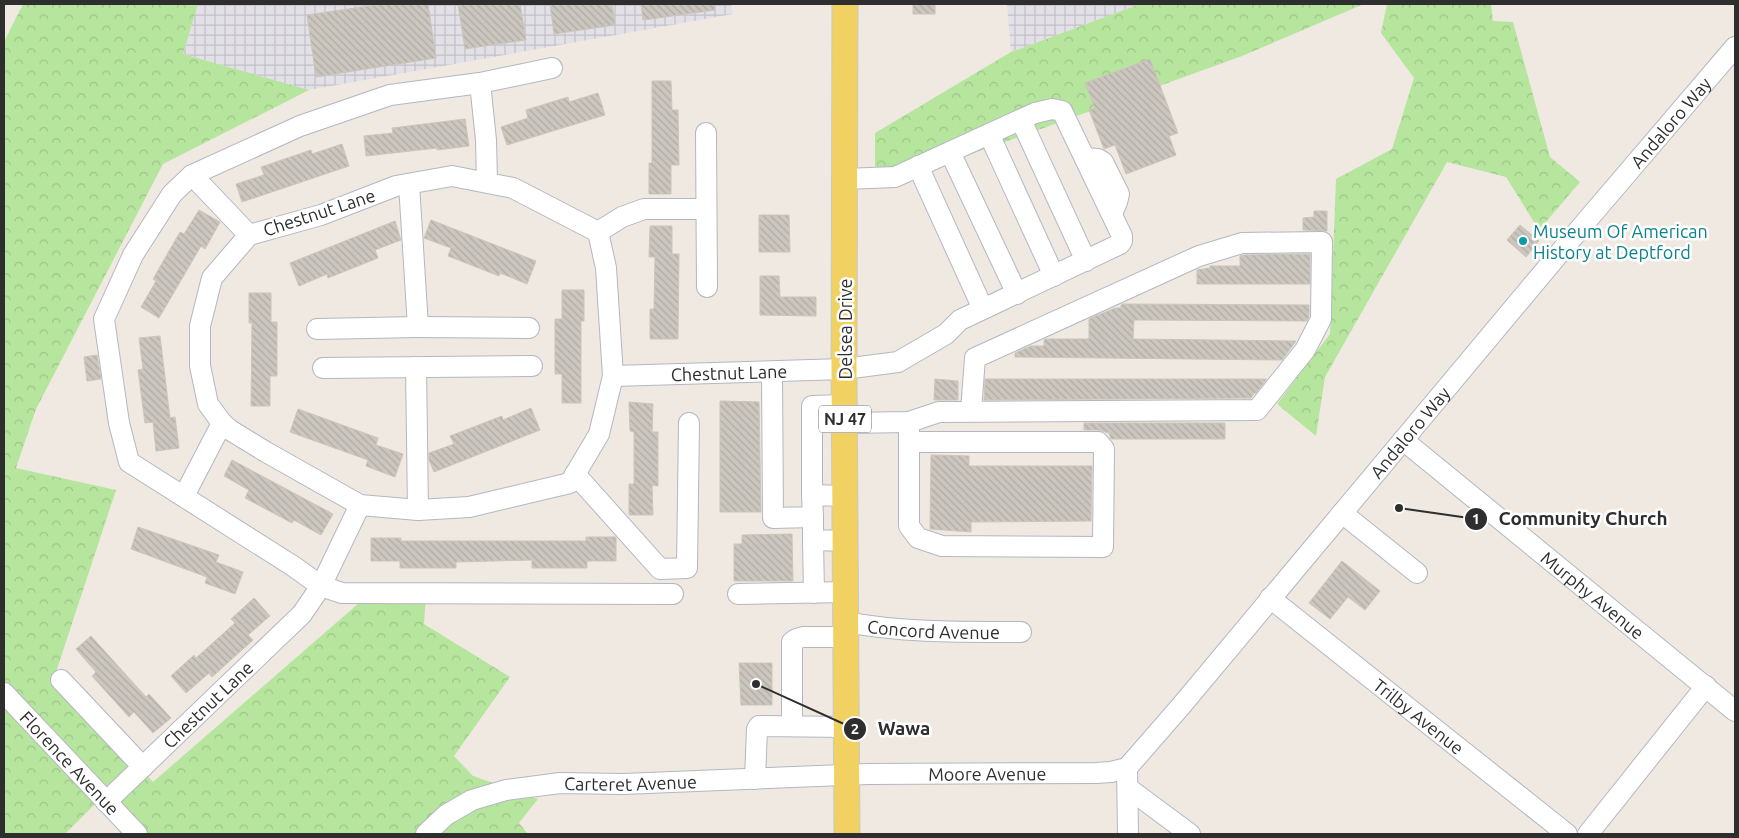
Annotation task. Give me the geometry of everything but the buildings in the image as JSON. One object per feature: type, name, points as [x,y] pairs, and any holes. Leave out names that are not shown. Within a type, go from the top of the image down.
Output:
[{"type":"main road","name":"Delsea Drive","points":[[845,4],[844,369],[847,834]]},
{"type":"street","name":"Andaloro Way","points":[[1127,778],[1270,598],[1735,47]]},
{"type":"street","points":[[552,68],[480,83],[390,95],[300,126],[192,175],[172,194],[133,255],[104,319],[119,423],[129,462],[293,566],[320,586],[342,593],[368,594],[666,594],[660,569],[575,474]]},
{"type":"street","points":[[480,83],[486,140],[487,182]]},
{"type":"street","name":"Chestnut Lane","points":[[613,376],[844,369],[898,362],[946,334],[960,320],[1120,244],[1122,236],[1062,111],[1052,109],[1035,113],[1021,120]]},
{"type":"street","points":[[845,179],[895,177],[1021,120],[1086,261]]},
{"type":"street","points":[[706,133],[706,287]]},
{"type":"street","points":[[988,134],[1054,276]]},
{"type":"street","points":[[950,152],[1016,294]]},
{"type":"street","points":[[918,166],[983,309]]},
{"type":"street","points":[[192,175],[249,235]]},
{"type":"street","name":"Chestnut Lane","points":[[452,176],[487,182],[513,188],[598,232],[606,268],[613,376],[599,434],[570,483],[469,507],[418,510],[360,505],[266,452],[222,423],[208,404],[200,366],[200,326],[212,278],[249,235],[321,215],[396,186],[452,176]]},
{"type":"street","points":[[409,184],[418,327]]},
{"type":"street","points":[[598,232],[622,217],[644,209],[706,209]]},
{"type":"street","points":[[909,432],[939,412],[1256,410],[1305,350],[1321,319],[1322,242],[1242,243],[1199,256],[974,358],[971,411]]},
{"type":"street","points":[[317,329],[418,327],[529,328]]},
{"type":"street","points":[[323,368],[532,366]]},
{"type":"street","points":[[416,367],[418,510]]},
{"type":"street","points":[[772,372],[773,518],[813,517]]},
{"type":"street","points":[[814,593],[812,406],[909,432],[1098,442],[1104,449],[1103,547],[942,546],[918,538],[909,526],[909,432]]},
{"type":"street","points":[[184,496],[222,423]]},
{"type":"street","points":[[660,569],[687,568],[689,423]]},
{"type":"street","name":"Murphy Avenue","points":[[1403,440],[1735,711]]},
{"type":"street","points":[[812,494],[845,496]]},
{"type":"street","name":"Chestnut Lane","points":[[106,802],[302,614],[320,586],[360,505]]},
{"type":"street","points":[[1342,513],[1417,573]]},
{"type":"street","points":[[813,540],[846,541]]},
{"type":"street","points":[[738,594],[846,592]]},
{"type":"street","name":"Trilby Avenue","points":[[1270,598],[1567,834]]},
{"type":"street","name":"Concord Avenue","points":[[792,726],[792,642],[796,639],[846,630],[1021,632]]},
{"type":"street","points":[[61,680],[142,768]]},
{"type":"street","points":[[1588,834],[1706,686]]},
{"type":"street","name":"Florence Avenue","points":[[4,693],[137,834]]},
{"type":"street","points":[[755,780],[757,729],[759,726],[847,727]]},
{"type":"street","name":"Moore Avenue","points":[[848,776],[868,774],[1111,772],[1127,778]]},
{"type":"street","name":"Carteret Avenue","points":[[426,834],[446,815],[472,800],[506,790],[560,782],[623,784],[848,776]]},
{"type":"street","points":[[1127,778],[1128,834]]},
{"type":"street","points":[[1127,778],[1190,834]]},
{"type":"shaded area","points":[[198,4],[731,4],[733,14],[309,90],[183,54]]},
{"type":"shaded area","points":[[1007,4],[1140,4],[1011,52]]},
{"type":"green space","points":[[23,4],[198,4],[183,54],[309,90],[163,164],[36,409],[16,468],[116,490],[56,672],[153,782],[359,603],[426,596],[424,624],[510,677],[454,756],[473,776],[538,799],[519,823],[528,834],[144,834],[106,793],[65,834],[4,834],[4,42]]},
{"type":"green space","points":[[1140,4],[1364,4],[1242,56],[875,189],[875,133],[1011,52]]},
{"type":"green space","points":[[1387,4],[1491,4],[1493,21],[1513,22],[1550,157],[1580,182],[1539,230],[1506,177],[1447,162],[1325,377],[1316,436],[1277,404],[1330,334],[1336,179],[1392,149],[1414,78],[1381,33]]},
{"type":"place","name":"Museum Of American History at Deptford","points":[[1523,241]]},
{"type":"place","name":"Community Church","points":[[1399,508]]},
{"type":"place","name":"Wawa","points":[[756,684]]}]
